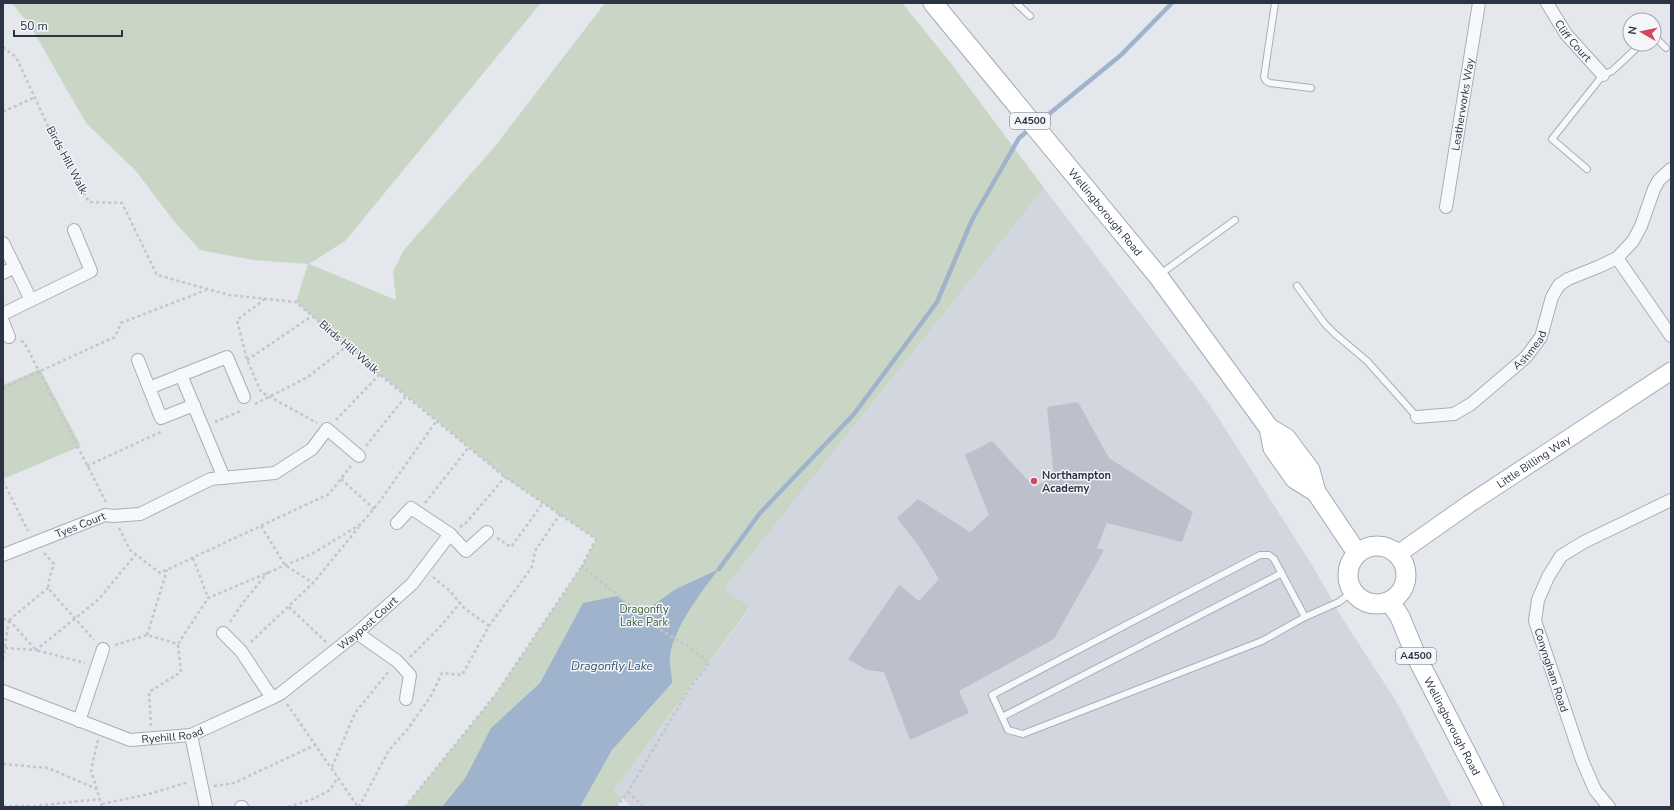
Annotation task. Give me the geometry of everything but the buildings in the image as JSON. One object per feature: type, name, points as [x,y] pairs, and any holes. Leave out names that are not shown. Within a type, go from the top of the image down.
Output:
[{"type":"main road","name":"Wellingborough Road","points":[[933,3],[1158,276],[1269,428],[1289,441],[1310,470],[1316,492],[1357,552]]},
{"type":"main road","points":[[1378,545],[1389,548],[1398,554],[1405,566],[1406,580],[1403,589],[1398,596],[1390,602],[1380,605],[1369,604],[1352,592],[1348,584],[1348,567],[1357,552],[1367,547],[1378,545]]},
{"type":"main road","name":"Wellingborough Road","points":[[1390,602],[1400,617],[1417,658],[1494,807]]},
{"type":"street","name":"Leatherworks Way","points":[[1446,207],[1479,3]]},
{"type":"street","name":"Cliff Court","points":[[1547,3],[1566,34],[1603,75]]},
{"type":"street","name":"Ashmead","points":[[1417,417],[1454,414],[1471,404],[1526,357],[1541,337],[1552,297],[1559,286],[1568,279],[1617,258],[1633,241],[1641,226],[1654,189],[1659,180],[1671,169]]},
{"type":"street","points":[[3,314],[91,271],[74,230]]},
{"type":"street","points":[[3,243],[31,300]]},
{"type":"street","points":[[1617,258],[1671,336]]},
{"type":"street","points":[[3,273],[15,267]]},
{"type":"street","points":[[3,322],[9,337]]},
{"type":"street","points":[[149,388],[227,357],[247,401]]},
{"type":"street","points":[[138,360],[161,418],[194,405]]},
{"type":"street","name":"Little Billing Way","points":[[1398,554],[1469,504],[1671,371]]},
{"type":"street","points":[[181,375],[224,478]]},
{"type":"street","points":[[327,429],[359,456]]},
{"type":"street","name":"Tyes Court","points":[[3,555],[105,515],[140,514],[211,479],[275,473],[312,449],[327,429]]},
{"type":"street","name":"Conyngham Road","points":[[1609,807],[1595,790],[1582,760],[1535,621],[1538,600],[1548,577],[1561,556],[1584,542],[1671,500]]},
{"type":"street","points":[[398,523],[411,508],[450,534],[466,552],[487,532]]},
{"type":"street","name":"Waypost Court","points":[[276,696],[357,633],[412,584],[450,534]]},
{"type":"street","points":[[223,633],[241,651],[276,696]]},
{"type":"street","points":[[357,633],[399,663],[410,675],[406,699]]},
{"type":"street","points":[[79,721],[103,649]]},
{"type":"street","name":"Ryehill Road","points":[[3,691],[130,740],[191,735],[276,696]]},
{"type":"street","points":[[191,735],[206,807]]},
{"type":"lane","points":[[1016,3],[1030,16]]},
{"type":"lane","points":[[1275,3],[1264,77],[1266,81],[1270,83],[1311,88]]},
{"type":"lane","points":[[1662,44],[1666,48]]},
{"type":"lane","points":[[1587,169],[1552,139],[1603,75],[1612,71],[1632,52]]},
{"type":"lane","points":[[1158,276],[1235,220]]},
{"type":"lane","points":[[1297,286],[1325,324],[1367,361],[1417,417]]},
{"type":"lane","points":[[1305,617],[1274,559],[1269,555],[1260,555],[992,695],[1008,730],[1023,734],[1262,641],[1305,617],[1339,602],[1352,592]]},
{"type":"lane","points":[[1002,717],[1282,573]]},
{"type":"path","name":"Birds Hill Walk","points":[[3,47],[16,57],[55,141],[89,202],[122,203],[158,275],[229,295],[296,302],[380,374],[469,447],[543,503],[596,539],[582,566]]},
{"type":"path","points":[[3,112],[35,97]]},
{"type":"path","points":[[3,388],[114,337],[121,323],[208,289]]},
{"type":"path","points":[[265,299],[237,320],[247,360],[261,392],[327,429],[380,374]]},
{"type":"path","points":[[247,360],[312,316]]},
{"type":"path","points":[[247,401],[271,397],[308,377],[347,346]]},
{"type":"path","points":[[203,428],[244,409]]},
{"type":"path","points":[[241,651],[313,583],[374,509],[437,420]]},
{"type":"path","points":[[87,466],[169,428]]},
{"type":"path","points":[[418,512],[469,447]]},
{"type":"path","points":[[450,534],[466,523],[506,476]]},
{"type":"path","points":[[341,479],[374,509]]},
{"type":"path","points":[[3,480],[34,543],[54,564],[48,588],[9,620],[3,658]]},
{"type":"path","points":[[487,532],[511,547],[543,503]]},
{"type":"path","points":[[276,696],[315,745],[359,807],[389,750],[407,730],[431,696],[442,673],[462,675],[489,626],[532,567],[535,551],[560,514]]},
{"type":"path","points":[[152,738],[149,692],[181,672],[178,644],[208,598],[312,554],[361,524]]},
{"type":"path","points":[[261,526],[285,565],[313,583]]},
{"type":"path","points":[[36,650],[99,599],[136,554]]},
{"type":"path","points":[[193,558],[208,598]]},
{"type":"path","points":[[405,807],[496,694],[582,566],[659,629],[686,645],[709,663],[675,712],[628,792],[616,807]]},
{"type":"path","points":[[424,569],[450,592],[464,608],[489,626]]},
{"type":"path","points":[[147,635],[167,570]]},
{"type":"path","points":[[223,633],[242,604],[268,572]]},
{"type":"path","points":[[48,588],[74,619],[103,649],[147,635],[178,644]]},
{"type":"path","points":[[332,768],[355,713],[399,663],[439,628],[460,603]]},
{"type":"path","points":[[289,607],[334,650]]},
{"type":"path","points":[[3,619],[9,620],[36,650]]},
{"type":"path","points":[[5,648],[36,650],[97,666]]},
{"type":"path","points":[[101,729],[91,770],[102,805],[201,783],[234,783],[315,745]]},
{"type":"path","points":[[3,764],[48,768],[97,789]]},
{"type":"path","points":[[288,807],[313,799],[330,790],[338,777]]},
{"type":"path","points":[[628,792],[644,807]]},
{"type":"path","points":[[3,806],[35,806],[100,799]]},
{"type":"shaded area","name":"Northampton Academy","points":[[1044,188],[1210,405],[1312,565],[1342,618],[1396,701],[1452,807],[631,807],[614,790],[750,608],[724,589]]},
{"type":"green space","name":"Dragonfly Lake Park","points":[[12,3],[541,3],[345,241],[309,264],[396,300],[393,271],[404,250],[496,145],[605,3],[902,3],[950,62],[1044,188],[724,589],[750,607],[614,790],[622,798],[616,807],[405,807],[496,694],[582,566],[596,539],[505,477],[380,374],[296,302],[308,264],[253,260],[200,250],[173,220],[136,171],[86,123],[31,27]]},
{"type":"green space","points":[[40,369],[81,446],[3,479],[3,385]]},
{"type":"water","name":"Dragonfly Lake","points":[[719,569],[704,588],[677,633],[670,655],[672,683],[612,750],[580,807],[442,807],[466,777],[491,728],[540,683],[583,603],[617,596],[640,614],[676,589]]},
{"type":"waterway","points":[[1038,123],[1121,55],[1172,3]]},
{"type":"waterway","points":[[719,569],[760,513],[854,414],[937,302],[972,220],[1019,138],[1030,129]]},
{"type":"place","name":"Northampton Academy","points":[[1034,481]]}]
